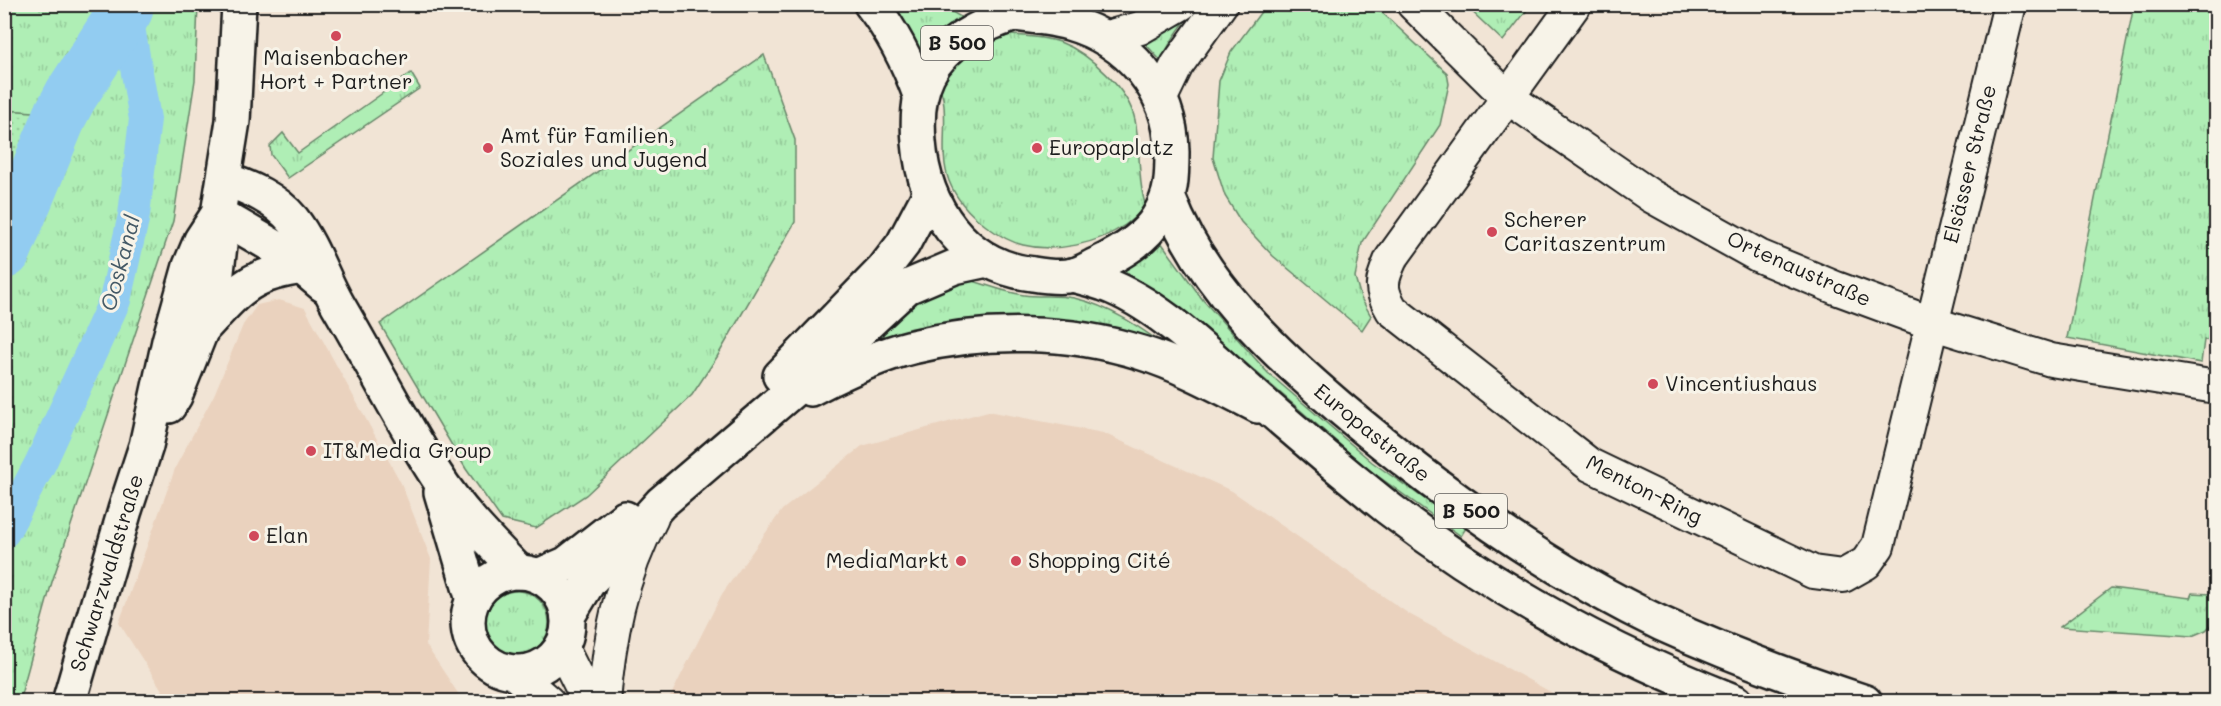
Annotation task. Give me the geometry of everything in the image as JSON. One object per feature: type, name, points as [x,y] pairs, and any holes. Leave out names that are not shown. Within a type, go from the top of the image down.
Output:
[{"type":"main road","name":"Schwarzwaldstraße","points":[[146,446],[175,396],[201,331],[217,272],[220,245],[218,214],[233,121],[239,4]]},
{"type":"main road","name":"B 500","points":[[871,4],[896,40],[921,95]]},
{"type":"main road","name":"B 500","points":[[981,4],[1015,14],[1070,24],[1104,38],[1126,53],[1147,76],[1161,98],[1172,138],[1172,175],[1169,199],[1154,223],[1132,245],[1073,275]]},
{"type":"main road","name":"B 500","points":[[1015,14],[967,34],[944,53],[928,74],[921,95],[918,125],[920,159],[932,200],[951,231],[987,260],[1005,269],[1046,276],[1073,275],[1104,284],[1146,306],[1188,338],[1390,509],[1451,553],[1507,589],[1576,628],[1644,662],[1736,702]]},
{"type":"main road","points":[[224,179],[271,199],[292,219],[310,245],[336,299],[437,476],[479,531],[529,574],[549,583],[565,603],[568,627],[562,648],[546,664],[526,672],[514,673],[500,670],[487,662],[476,650],[469,635],[468,624],[473,600],[478,592],[492,579],[510,572],[529,574],[566,564],[604,536],[740,417],[883,270],[903,244],[930,193]]},
{"type":"main road","name":"Europastraße","points":[[1169,199],[1177,221],[1191,246],[1221,287],[1270,344],[1306,379],[1420,474],[1538,555],[1660,623],[1797,680],[1865,702]]},
{"type":"main road","name":"Schwarzwaldstraße","points":[[69,702],[146,446],[169,341],[190,266],[201,240],[218,214]]},
{"type":"main road","points":[[218,214],[285,253],[304,267],[336,299]]},
{"type":"main road","points":[[568,616],[588,583],[661,503],[825,363],[907,287],[954,267],[987,260]]},
{"type":"main road","points":[[201,331],[239,290],[249,283],[275,272],[304,267]]},
{"type":"main road","points":[[769,410],[838,375],[911,347],[988,334],[1066,336],[1142,353],[1214,383],[1279,417]]},
{"type":"main road","points":[[437,476],[473,600]]},
{"type":"street","points":[[1104,38],[1140,28],[1181,4]]},
{"type":"street","points":[[1161,98],[1177,65],[1221,4]]},
{"type":"street","name":"Ortenaustraße","points":[[1413,4],[1507,97],[1651,196],[1759,256],[1836,288],[1931,323],[2051,360],[2217,387]]},
{"type":"street","name":"Menton-Ring","points":[[1575,4],[1391,259],[1383,277],[1382,295],[1392,310],[1590,465],[1813,572],[1843,576],[1866,562],[1878,546],[1931,323]]},
{"type":"street","name":"Elsässer Straße","points":[[1931,323],[2010,4]]},
{"type":"street","points":[[604,702],[609,651],[616,615],[639,542],[661,503]]},
{"type":"street","points":[[562,648],[589,702]]},
{"type":"street","points":[[514,673],[548,702]]},
{"type":"shaded area","points":[[279,300],[305,308],[401,483],[431,559],[426,645],[463,701],[169,701],[119,623],[176,466],[214,395],[243,325],[257,305]]},
{"type":"shaded area","name":"Shopping Cité","points":[[988,411],[1103,433],[1232,491],[1409,614],[1567,701],[668,701],[722,594],[782,510],[862,446]]},
{"type":"green space","points":[[4,5],[111,5],[110,17],[71,95],[91,106],[138,20],[142,5],[198,5],[195,80],[173,221],[52,582],[19,702],[4,701],[5,252],[61,115],[5,110]]},
{"type":"green space","points":[[890,5],[940,5],[961,17],[933,36],[920,52]]},
{"type":"green space","points":[[1194,5],[1201,5],[1178,31],[1161,61],[1141,39]]},
{"type":"green space","points":[[1266,5],[1374,5],[1447,73],[1449,84],[1440,125],[1362,243],[1355,277],[1361,298],[1371,316],[1362,330],[1273,256],[1241,222],[1225,196],[1213,158],[1219,81],[1231,52]]},
{"type":"green space","points":[[1465,5],[1531,5],[1503,41]]},
{"type":"green space","points":[[2134,5],[2216,5],[2216,341],[2204,340],[2201,363],[2067,338]]},
{"type":"green space","points":[[1010,35],[1048,39],[1071,47],[1106,74],[1131,108],[1137,131],[1141,186],[1146,207],[1114,232],[1089,242],[1062,247],[1023,245],[1013,242],[980,222],[952,188],[946,171],[943,96],[937,81],[946,69],[989,40]]},
{"type":"green space","points":[[764,55],[795,140],[795,222],[717,357],[692,395],[586,495],[536,528],[502,520],[466,469],[380,324]]},
{"type":"green space","points":[[411,73],[420,88],[288,178],[271,155],[270,146],[283,133],[298,153]]},
{"type":"green space","points":[[4,110],[61,114],[5,252]]},
{"type":"green space","points":[[1158,238],[1203,300],[1268,373],[1372,462],[1466,528],[1461,536],[1368,469],[1188,313],[1119,267]]},
{"type":"green space","points":[[962,278],[1016,294],[1068,297],[1089,302],[1129,321],[1178,355],[1156,348],[852,353],[910,298]]},
{"type":"green space","points":[[2111,588],[2190,598],[2192,593],[2211,594],[2216,604],[2216,620],[2206,630],[2192,636],[2060,627]]},
{"type":"green space","points":[[517,591],[529,593],[540,600],[547,611],[549,623],[547,635],[540,646],[529,653],[517,655],[505,653],[494,646],[487,635],[485,623],[487,611],[494,600],[505,593]]},
{"type":"waterway","points":[[4,252],[61,114],[126,10],[126,4]]},
{"type":"waterway","name":"Ooskanal","points":[[4,532],[41,462],[115,300],[134,215],[145,119],[126,10]]},
{"type":"place","name":"Maisenbacher Hort + Partner","points":[[336,36]]},
{"type":"place","name":"Amt für Familien, Soziales und Jugend","points":[[488,148]]},
{"type":"place","name":"Europaplatz","points":[[1037,148]]},
{"type":"place","name":"Scherer Caritaszentrum","points":[[1492,232]]},
{"type":"place","name":"Vincentiushaus","points":[[1653,384]]},
{"type":"place","name":"IT&Media Group","points":[[311,451]]},
{"type":"place","name":"Elan","points":[[254,536]]},
{"type":"place","name":"MediaMarkt","points":[[961,561]]},
{"type":"place","name":"Shopping Cité","points":[[1016,561]]}]
